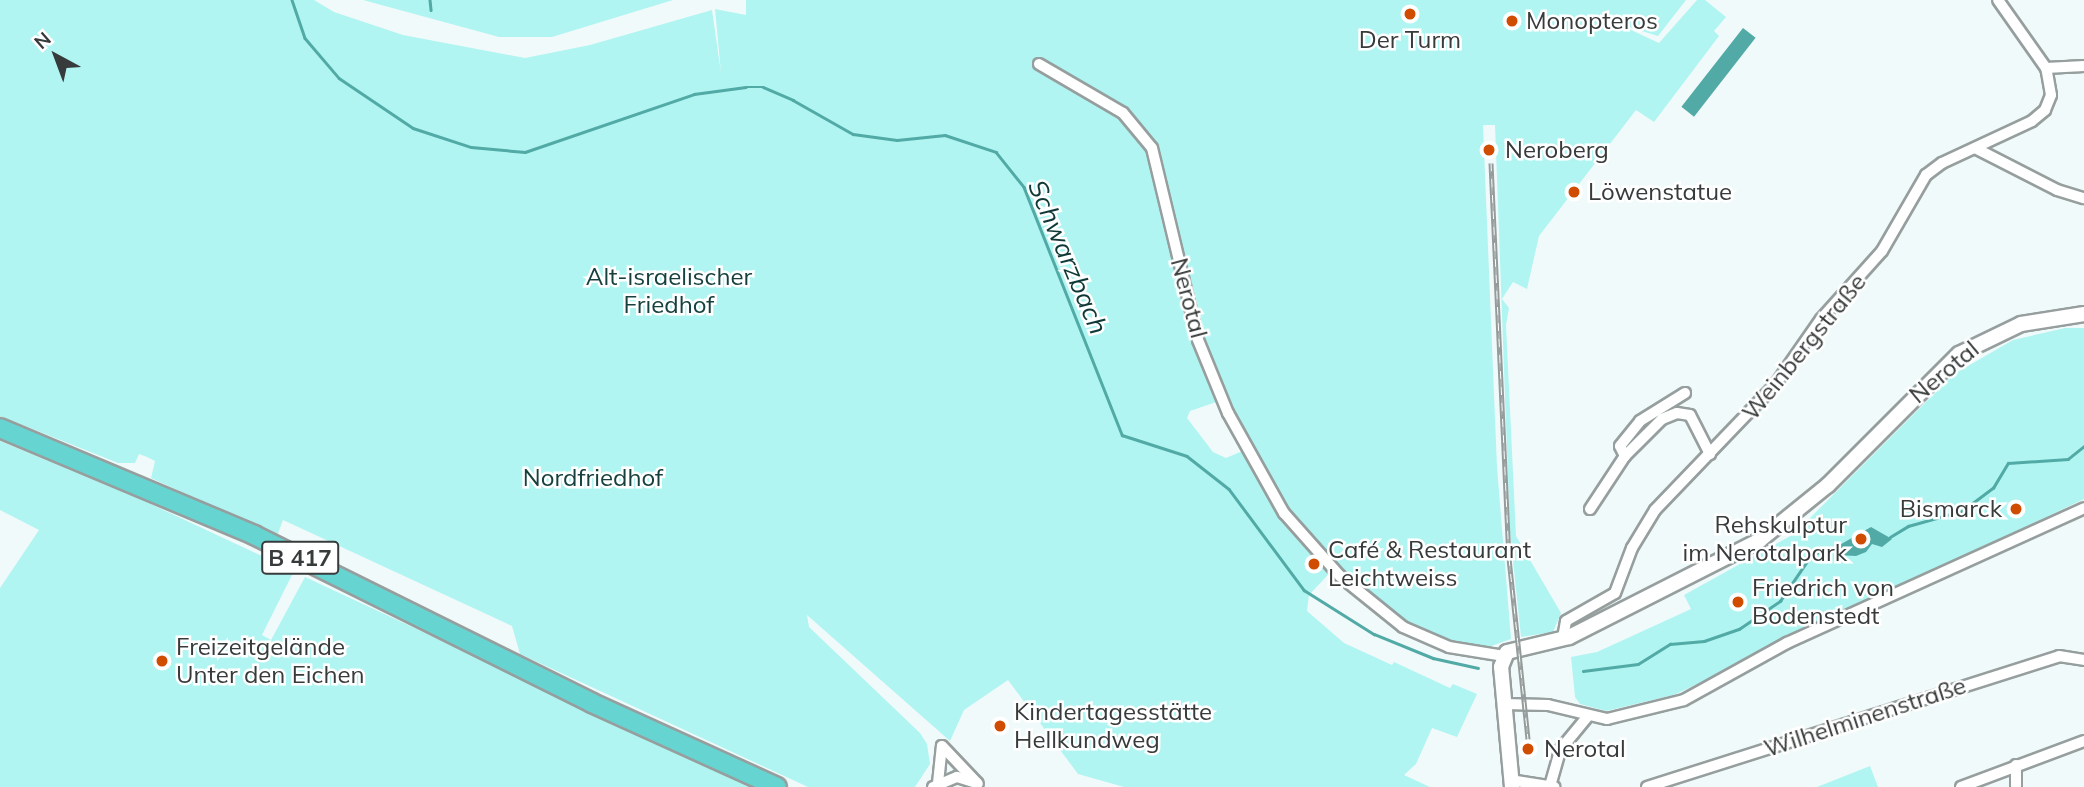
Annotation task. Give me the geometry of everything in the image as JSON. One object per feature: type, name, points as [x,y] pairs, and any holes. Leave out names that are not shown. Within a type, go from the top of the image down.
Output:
[{"type":"main road","name":"B 417","points":[[0,429],[254,535],[592,702],[777,787]]},
{"type":"street","points":[[1998,0],[2046,68],[2084,66]]},
{"type":"street","name":"Nerotal","points":[[1039,64],[1123,113],[1152,148],[1198,340],[1228,413],[1284,513],[1340,576],[1403,627],[1441,645],[1504,656],[1518,647],[1563,638],[1774,531],[1828,485],[1934,374],[1971,345],[2021,324],[2084,314]]},
{"type":"street","name":"Weinbergstraße","points":[[1563,638],[1566,621],[1615,593],[1649,517],[1760,402],[1821,318],[1872,264],[1926,175],[2032,121],[2045,110],[2051,94],[2046,68]]},
{"type":"street","points":[[1975,148],[2057,190],[2084,198]]},
{"type":"street","points":[[1625,456],[1620,446],[1640,421],[1685,393]]},
{"type":"street","points":[[1590,509],[1625,456],[1656,422],[1685,413],[1697,423],[1710,454]]},
{"type":"street","points":[[1503,704],[1548,705],[1588,716],[1617,717],[1684,700],[1787,643],[2084,508]]},
{"type":"street","points":[[1504,656],[1503,704],[1511,783],[1552,787],[1560,750],[1588,716]]},
{"type":"street","name":"Wilhelminenstraße","points":[[1647,787],[2059,656],[2084,660]]},
{"type":"street","points":[[1961,787],[2084,741]]},
{"type":"street","points":[[935,785],[942,746],[980,785]]},
{"type":"street","points":[[2016,765],[2016,787]]},
{"type":"street","points":[[935,785],[957,777],[980,785]]},
{"type":"green space","points":[[0,0],[314,0],[334,12],[403,35],[525,58],[590,45],[712,10],[721,73],[715,9],[746,15],[746,0],[1686,0],[1658,36],[1616,23],[1659,43],[1697,0],[1705,0],[1726,17],[1714,31],[1719,36],[1654,122],[1636,110],[1539,236],[1527,289],[1513,282],[1502,299],[1509,308],[1506,325],[1516,536],[1561,613],[1553,632],[1521,637],[1510,532],[1495,125],[1483,125],[1497,467],[1511,639],[1486,648],[1445,644],[1415,631],[1358,586],[1338,564],[1309,595],[1307,611],[1344,643],[1450,688],[1453,684],[1477,694],[1457,737],[1432,728],[1416,764],[1404,775],[1430,787],[1124,787],[1078,774],[1008,680],[964,710],[950,741],[807,615],[809,627],[920,733],[927,744],[930,764],[915,787],[808,787],[520,654],[512,626],[283,520],[277,536],[151,478],[155,461],[147,457],[139,454],[135,463],[118,463],[0,416]],"holes":[[[1228,398],[1252,447],[1226,458],[1213,452],[1187,418],[1190,411]]]},
{"type":"green space","points":[[363,0],[673,0],[552,37],[499,37]]},
{"type":"green space","points":[[2065,328],[2084,328],[2084,499],[1674,695],[1606,711],[1580,704],[1575,697],[1571,657],[1597,652],[1691,609],[1684,595],[1794,534],[1954,374],[2013,340]]},
{"type":"green space","points":[[0,441],[140,499],[294,571],[262,635],[271,640],[305,577],[756,787],[0,787],[0,588],[39,530],[0,510]]},
{"type":"green space","points":[[1870,766],[1878,787],[1817,787]]},
{"type":"shaded area","points":[[1743,28],[1756,38],[1694,117],[1681,107]]},
{"type":"shaded area","points":[[1871,527],[1892,539],[1882,547],[1872,544],[1866,552],[1856,556],[1835,555],[1836,547]]},
{"type":"waterway","name":"Schwarzbach","points":[[292,0],[305,38],[339,78],[413,128],[471,147],[525,152],[694,94],[763,87],[793,100],[853,134],[897,140],[945,135],[996,152],[1024,187],[1122,435],[1187,456],[1229,489],[1304,590],[1374,634],[1433,658],[1478,668]]},
{"type":"waterway","points":[[430,0],[431,10]]},
{"type":"waterway","name":"Schwarzbach","points":[[1890,537],[1908,526],[1962,511],[1993,488],[2008,463],[2068,459],[2084,446]]},
{"type":"waterway","name":"Schwarzbach","points":[[1583,671],[1638,664],[1670,644],[1704,641],[1739,629],[1780,601],[1812,554],[1836,548]]},
{"type":"railway","points":[[1491,163],[1509,558],[1528,739]]},
{"type":"place","name":"Der Turm","points":[[1410,14]]},
{"type":"place","name":"Monopteros","points":[[1512,21]]},
{"type":"place","name":"Neroberg","points":[[1489,150]]},
{"type":"place","name":"Löwenstatue","points":[[1574,192]]},
{"type":"place","name":"Bismarck","points":[[2016,509]]},
{"type":"place","name":"Rehskulptur im Nerotalpark","points":[[1861,539]]},
{"type":"place","name":"Café & Restaurant Leichtweiss","points":[[1314,564]]},
{"type":"place","name":"Friedrich von Bodenstedt","points":[[1738,602]]},
{"type":"place","name":"Freizeitgelände Unter den Eichen","points":[[162,661]]},
{"type":"place","name":"Kindertagesstätte Hellkundweg","points":[[1000,726]]},
{"type":"place","name":"Nerotal","points":[[1528,749]]},
{"type":"park label","name":"Alt-israelischer Friedhof","points":[[669,291]]},
{"type":"park label","name":"Nordfriedhof","points":[[593,478]]}]
